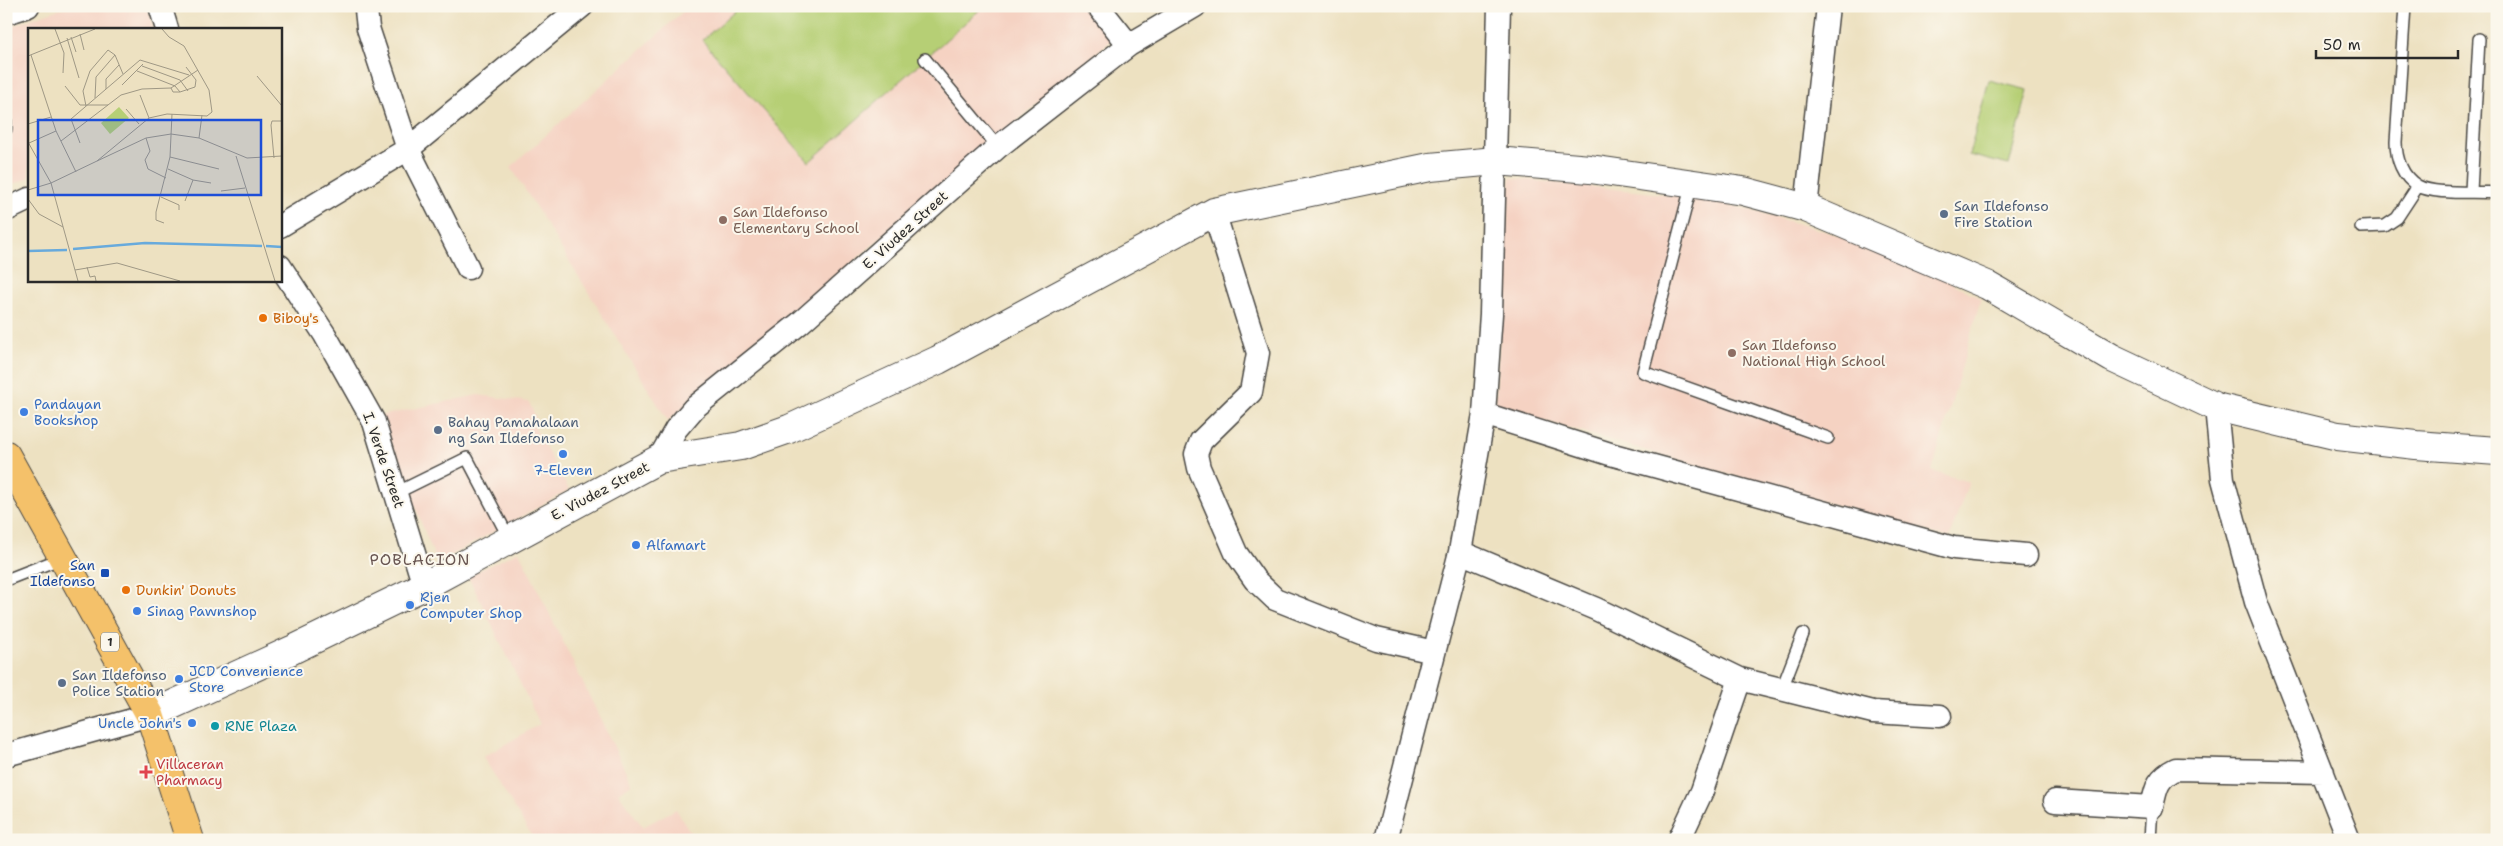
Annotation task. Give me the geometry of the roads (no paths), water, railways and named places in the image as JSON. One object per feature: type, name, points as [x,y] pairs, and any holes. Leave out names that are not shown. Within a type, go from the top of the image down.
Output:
[{"type":"highway","name":"1","points":[[6,455],[150,715],[190,840]]},
{"type":"street","points":[[6,14],[28,6]]},
{"type":"street","points":[[160,6],[167,28]]},
{"type":"street","points":[[368,6],[366,10],[368,28],[408,149],[468,268]]},
{"type":"street","points":[[281,225],[408,149],[582,6]]},
{"type":"street","points":[[1098,6],[1129,45]]},
{"type":"street","name":"E. Viudez Street","points":[[6,755],[150,715],[292,650],[424,586],[659,459],[676,430],[694,408],[800,323],[998,147],[1129,45],[1195,6]]},
{"type":"street","points":[[1386,840],[1460,552],[1484,414],[1491,314],[1499,6]]},
{"type":"street","points":[[1806,208],[1828,6]]},
{"type":"street","points":[[659,459],[742,446],[789,430],[938,360],[1214,212],[1430,167],[1496,161],[1590,169],[1692,183],[1743,191],[1806,208],[1987,285],[2112,358],[2216,408],[2338,436],[2416,445],[2497,451]]},
{"type":"street","points":[[6,210],[28,199]]},
{"type":"street","points":[[1214,212],[1258,353],[1251,392],[1201,442],[1196,454],[1199,468],[1236,553],[1255,580],[1275,599],[1376,639],[1434,652]]},
{"type":"street","name":"I. Verde Street","points":[[281,268],[325,335],[374,422],[424,586]]},
{"type":"street","points":[[2216,408],[2223,479],[2256,602],[2349,840]]},
{"type":"street","points":[[1484,414],[1610,454],[1954,548],[2026,555]]},
{"type":"street","points":[[1460,552],[1596,609],[1740,679],[1781,691],[1873,712],[1940,716]]},
{"type":"street","points":[[1679,840],[1702,791],[1740,679]]},
{"type":"street","points":[[2056,801],[2152,807],[2156,783],[2165,774],[2176,770],[2323,772]]},
{"type":"lane","points":[[2405,6],[2396,157],[2402,169],[2418,186],[2440,190],[2497,192]]},
{"type":"lane","points":[[2470,191],[2479,39]]},
{"type":"lane","points":[[925,59],[998,147]]},
{"type":"lane","points":[[6,122],[6,129]]},
{"type":"lane","points":[[1692,183],[1643,372],[1828,438]]},
{"type":"lane","points":[[2361,227],[2385,226],[2398,218],[2418,186]]},
{"type":"lane","points":[[396,493],[467,458],[510,540]]},
{"type":"lane","points":[[6,580],[64,557]]},
{"type":"lane","points":[[1781,691],[1804,634]]},
{"type":"lane","points":[[2150,840],[2152,807]]},
{"type":"place","name":"San Ildefonso Fire Station","points":[[1944,214]]},
{"type":"place","name":"San Ildefonso Elementary School","points":[[723,220]]},
{"type":"place","name":"Biboy's","points":[[263,318]]},
{"type":"place","name":"San Ildefonso National High School","points":[[1732,353]]},
{"type":"place","name":"Pandayan Bookshop","points":[[24,412]]},
{"type":"place","name":"Bahay Pamahalaan ng San Ildefonso","points":[[438,430]]},
{"type":"place","name":"7-Eleven","points":[[563,454]]},
{"type":"place","name":"Alfamart","points":[[636,545]]},
{"type":"place","name":"San Ildefonso","points":[[105,573]]},
{"type":"place","name":"Dunkin' Donuts","points":[[126,590]]},
{"type":"place","name":"Rjen Computer Shop","points":[[410,605]]},
{"type":"place","name":"Sinag Pawnshop","points":[[137,611]]},
{"type":"place","name":"JCD Convenience Store","points":[[179,679]]},
{"type":"place","name":"San Ildefonso Police Station","points":[[62,683]]},
{"type":"place","name":"Uncle John's","points":[[192,723]]},
{"type":"place","name":"RNE Plaza","points":[[215,726]]},
{"type":"place","name":"Villaceran Pharmacy","points":[[146,772]]},
{"type":"district","name":"POBLACION","points":[[420,559]]}]
